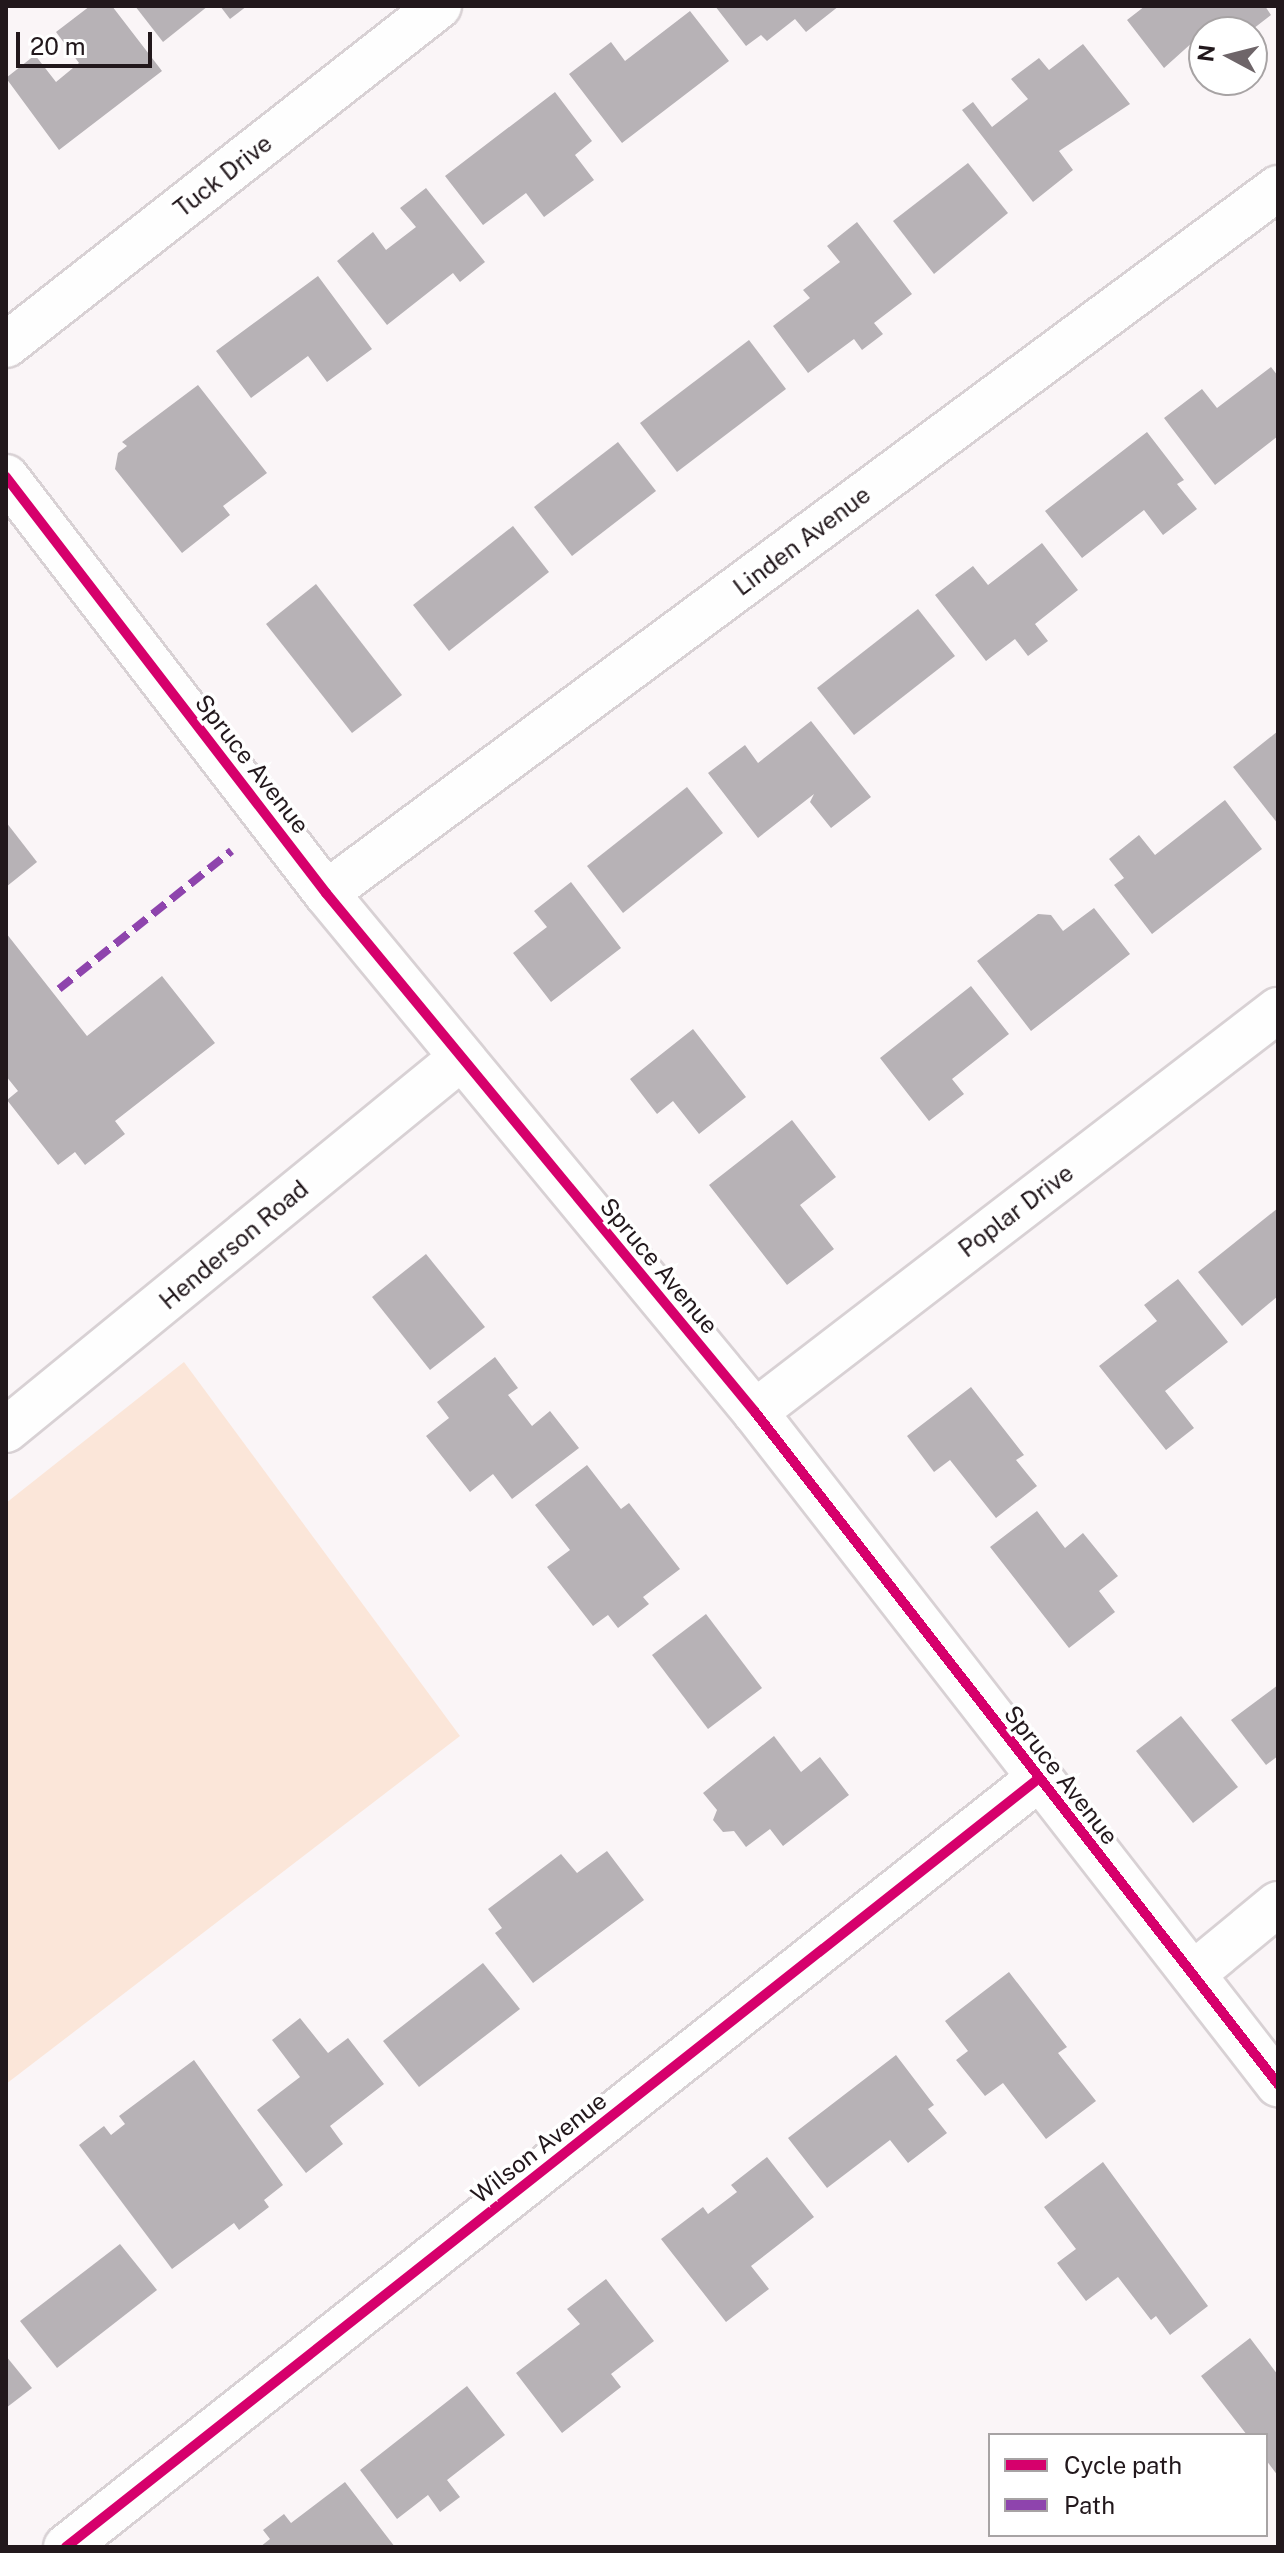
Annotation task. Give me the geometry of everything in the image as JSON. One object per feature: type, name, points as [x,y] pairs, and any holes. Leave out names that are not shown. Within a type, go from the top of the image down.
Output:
[{"type":"street","name":"Tuck Drive","points":[[6,345],[439,6]]},
{"type":"street","name":"Linden Avenue","points":[[326,893],[1278,188]]},
{"type":"street","name":"Spruce Avenue","points":[[6,477],[326,893],[460,1059],[755,1412],[1037,1780],[1278,2084]]},
{"type":"street","name":"Poplar Drive","points":[[755,1412],[1278,1010]]},
{"type":"street","name":"Henderson Road","points":[[6,1430],[460,1059]]},
{"type":"street","name":"Wilson Avenue","points":[[66,2547],[1037,1780]]},
{"type":"street","points":[[1193,1974],[1278,1904]]},
{"type":"shaded area","points":[[184,1362],[460,1736],[6,2084],[6,1503]]},
{"type":"building","points":[[90,6],[112,6],[162,71],[59,150],[6,78],[35,55],[56,82],[79,63],[56,32]]},
{"type":"building","points":[[135,6],[208,6],[163,42]]},
{"type":"building","points":[[220,6],[247,6],[230,19]]},
{"type":"building","points":[[715,6],[839,6],[806,32],[795,19],[767,41],[761,35],[746,46]]},
{"type":"building","points":[[1145,6],[1265,6],[1271,15],[1188,16],[1188,46],[1164,68],[1127,20]]},
{"type":"building","points":[[690,11],[729,61],[622,143],[569,74],[611,42],[625,61]]},
{"type":"building","points":[[1083,44],[1130,104],[1059,151],[1073,170],[1033,202],[962,110],[973,102],[992,127],[1028,99],[1011,79],[1039,58],[1049,70]]},
{"type":"building","points":[[555,92],[592,141],[575,155],[594,180],[544,217],[526,193],[483,225],[445,176]]},
{"type":"building","points":[[968,163],[1008,213],[934,274],[893,221]]},
{"type":"building","points":[[426,188],[485,262],[460,282],[453,273],[387,325],[337,261],[373,232],[386,250],[416,227],[400,208]]},
{"type":"building","points":[[857,222],[912,294],[874,323],[883,334],[862,350],[854,339],[808,373],[773,326],[810,298],[803,290],[840,262],[827,246]]},
{"type":"building","points":[[318,276],[372,349],[327,382],[308,356],[251,398],[216,351]]},
{"type":"building","points":[[749,340],[786,389],[677,472],[640,423]]},
{"type":"building","points":[[1271,367],[1278,376],[1278,436],[1215,485],[1164,418],[1202,389],[1217,408]]},
{"type":"building","points":[[198,385],[267,473],[223,506],[230,515],[182,553],[115,469],[118,453],[127,446],[122,442]]},
{"type":"building","points":[[1147,432],[1184,480],[1177,484],[1197,509],[1163,535],[1144,510],[1082,558],[1045,511]]},
{"type":"building","points":[[618,442],[656,491],[572,556],[534,507]]},
{"type":"building","points":[[513,526],[549,572],[449,651],[413,605]]},
{"type":"building","points":[[1042,543],[1078,590],[1035,624],[1048,641],[1028,656],[1015,639],[986,661],[935,595],[973,566],[988,585]]},
{"type":"building","points":[[316,584],[402,695],[352,733],[266,624]]},
{"type":"building","points":[[918,609],[955,656],[854,735],[817,688]]},
{"type":"building","points":[[811,721],[871,797],[831,828],[810,802],[814,794],[758,838],[708,773],[745,745],[758,763]]},
{"type":"building","points":[[1278,731],[1278,824],[1233,767]]},
{"type":"building","points":[[687,787],[723,833],[623,913],[587,866]]},
{"type":"building","points":[[1225,800],[1262,849],[1152,934],[1114,885],[1124,878],[1109,859],[1139,835],[1155,855]]},
{"type":"building","points":[[6,822],[37,862],[6,887]]},
{"type":"building","points":[[571,882],[621,948],[551,1002],[513,953],[547,927],[534,911]]},
{"type":"building","points":[[1094,908],[1130,954],[1031,1031],[977,961],[1038,914],[1051,915],[1063,931]]},
{"type":"building","points":[[6,933],[87,1036],[162,976],[215,1043],[115,1121],[125,1134],[85,1165],[75,1152],[58,1165],[7,1100],[18,1091],[6,1076]]},
{"type":"building","points":[[971,986],[1009,1034],[952,1079],[964,1094],[929,1121],[880,1058]]},
{"type":"building","points":[[693,1029],[746,1097],[699,1134],[673,1101],[657,1114],[630,1079]]},
{"type":"building","points":[[792,1120],[836,1177],[800,1205],[834,1249],[787,1285],[709,1185]]},
{"type":"building","points":[[1278,1208],[1278,1296],[1242,1326],[1198,1272]]},
{"type":"building","points":[[426,1254],[485,1327],[430,1370],[372,1297]]},
{"type":"building","points":[[1178,1279],[1228,1342],[1165,1391],[1194,1428],[1166,1450],[1099,1366],[1157,1321],[1144,1305]]},
{"type":"building","points":[[495,1357],[518,1388],[508,1395],[532,1426],[550,1411],[579,1448],[512,1499],[493,1474],[470,1492],[426,1436],[449,1418],[437,1402]]},
{"type":"building","points":[[971,1387],[1024,1455],[1016,1460],[1037,1486],[996,1518],[950,1460],[934,1472],[907,1436]]},
{"type":"building","points":[[587,1465],[621,1509],[629,1503],[680,1569],[643,1597],[649,1604],[618,1628],[608,1615],[593,1626],[547,1567],[570,1550],[535,1505]]},
{"type":"building","points":[[1037,1511],[1065,1548],[1083,1533],[1118,1576],[1099,1591],[1115,1612],[1069,1648],[990,1547]]},
{"type":"building","points":[[706,1614],[762,1688],[708,1729],[652,1655]]},
{"type":"building","points":[[1278,1685],[1278,1756],[1266,1765],[1231,1720]]},
{"type":"building","points":[[1181,1716],[1238,1787],[1193,1823],[1136,1751]]},
{"type":"building","points":[[774,1736],[801,1772],[820,1757],[849,1795],[783,1846],[770,1829],[746,1847],[734,1831],[723,1832],[713,1820],[717,1810],[703,1793]]},
{"type":"building","points":[[607,1851],[644,1900],[533,1983],[495,1933],[502,1928],[488,1909],[561,1854],[577,1873]]},
{"type":"building","points":[[483,1963],[520,2009],[419,2087],[383,2041]]},
{"type":"building","points":[[1009,1972],[1067,2047],[1058,2053],[1096,2101],[1046,2139],[1003,2083],[985,2096],[956,2060],[968,2051],[945,2021]]},
{"type":"building","points":[[300,2018],[328,2053],[348,2038],[384,2084],[330,2126],[343,2144],[306,2173],[257,2110],[300,2077],[272,2040]]},
{"type":"building","points":[[896,2055],[934,2105],[928,2109],[947,2133],[908,2163],[890,2140],[827,2188],[788,2138]]},
{"type":"building","points":[[194,2060],[283,2185],[264,2200],[269,2207],[239,2230],[234,2223],[172,2269],[79,2145],[104,2126],[111,2135],[125,2124],[119,2116]]},
{"type":"building","points":[[767,2157],[814,2217],[751,2266],[769,2289],[726,2322],[661,2239],[703,2207],[708,2214],[737,2192],[731,2185]]},
{"type":"building","points":[[1103,2162],[1208,2306],[1170,2335],[1156,2316],[1151,2320],[1118,2277],[1086,2301],[1057,2263],[1076,2249],[1044,2207]]},
{"type":"building","points":[[120,2244],[157,2290],[57,2368],[20,2321]]},
{"type":"building","points":[[606,2279],[654,2341],[611,2374],[621,2387],[562,2433],[516,2373],[580,2324],[567,2309]]},
{"type":"building","points":[[1250,2338],[1278,2375],[1278,2476],[1268,2463],[1268,2433],[1245,2433],[1201,2376]]},
{"type":"building","points":[[6,2356],[32,2388],[6,2408]]},
{"type":"building","points":[[467,2386],[505,2435],[447,2480],[460,2497],[440,2512],[428,2495],[397,2519],[360,2470]]},
{"type":"building","points":[[345,2482],[395,2547],[260,2547],[270,2539],[263,2530],[284,2514],[291,2523]]},
{"type":"marked path","points":[[59,989],[231,851]]},
{"type":"cycle path","points":[[6,477],[326,893],[755,1412],[1278,2084]]},
{"type":"cycle path","points":[[66,2547],[1037,1780]]}]
